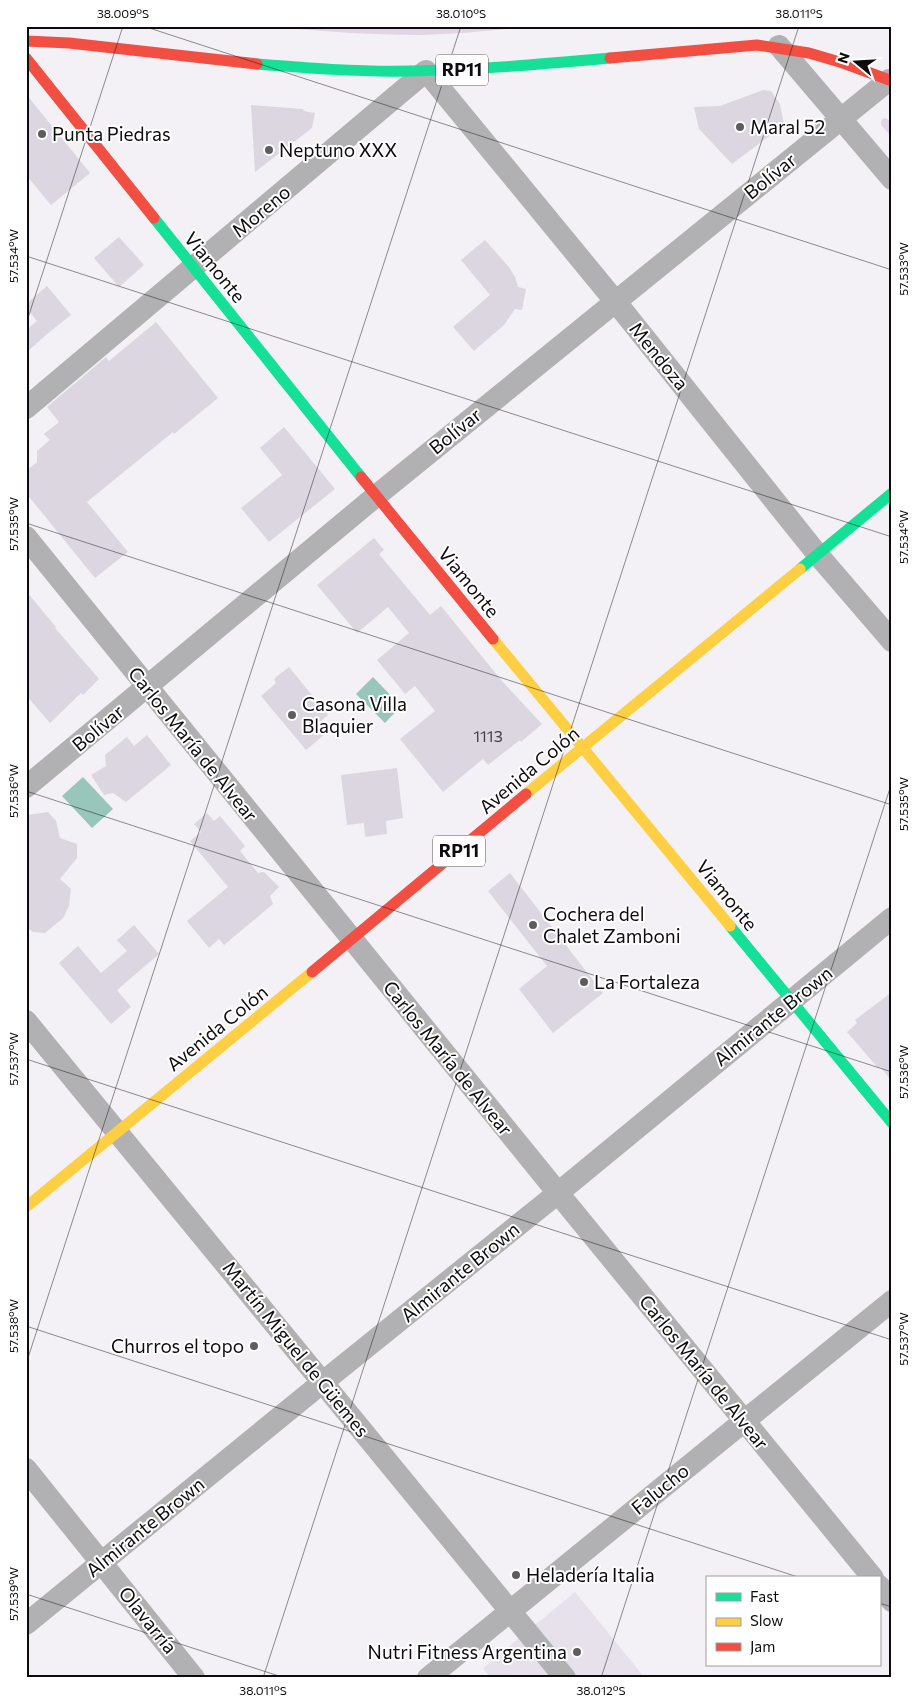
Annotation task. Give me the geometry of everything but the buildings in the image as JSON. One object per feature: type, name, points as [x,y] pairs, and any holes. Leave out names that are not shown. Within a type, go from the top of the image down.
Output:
[{"type":"main road","name":"RP11","points":[[26,41],[63,42],[267,65],[357,71],[484,70],[749,45],[779,46],[823,57],[890,81]]},
{"type":"main road","name":"Viamonte","points":[[26,58],[376,496],[892,1123]]},
{"type":"main road","name":"Avenida Colón","points":[[26,1207],[892,494]]},
{"type":"street","points":[[779,46],[892,179]]},
{"type":"street","name":"Moreno","points":[[26,408],[426,71]]},
{"type":"street","name":"Mendoza","points":[[426,71],[615,301],[818,554],[892,641]]},
{"type":"street","name":"Bolívar","points":[[26,787],[376,496],[615,301],[890,81]]},
{"type":"street","name":"Carlos María de Alvear","points":[[26,537],[871,1576]]},
{"type":"street","name":"Almirante Brown","points":[[26,1624],[322,1382],[558,1193],[892,918]]},
{"type":"street","name":"Martín Miguel de Güemes","points":[[26,1021],[565,1678]]},
{"type":"street","name":"Falucho","points":[[428,1678],[892,1300]]},
{"type":"street","name":"Olavarría","points":[[26,1470],[194,1678]]},
{"type":"street","points":[[880,1587],[892,1601]]},
{"type":"shaded area","points":[[265,26],[538,26],[421,35]]},
{"type":"shaded area","points":[[884,118],[892,121],[892,137],[881,125],[881,121]]},
{"type":"shaded area","points":[[373,677],[401,706],[385,723],[356,694]]},
{"type":"shaded area","points":[[83,777],[113,809],[92,828],[62,796]]},
{"type":"shaded area","points":[[575,1592],[645,1678],[491,1678],[483,1668]]},
{"type":"traffic: fast","points":[[257,64],[352,70],[409,71],[484,68],[610,58]]},
{"type":"traffic: fast","points":[[154,218],[361,477]]},
{"type":"traffic: fast","points":[[800,569],[892,493]]},
{"type":"traffic: fast","points":[[730,926],[892,1123]]},
{"type":"traffic: slow","points":[[526,794],[800,569]]},
{"type":"traffic: slow","points":[[493,639],[730,926]]},
{"type":"traffic: slow","points":[[26,1207],[312,972]]},
{"type":"traffic: jam","points":[[26,41],[69,43],[257,64]]},
{"type":"traffic: jam","points":[[610,58],[757,45],[809,53],[892,81]]},
{"type":"traffic: jam","points":[[26,58],[154,218]]},
{"type":"traffic: jam","points":[[361,477],[493,639]]},
{"type":"traffic: jam","points":[[312,972],[526,794]]},
{"type":"place","name":"Maral 52","points":[[740,127]]},
{"type":"place","name":"Punta Piedras","points":[[42,134]]},
{"type":"place","name":"Neptuno XXX","points":[[269,150]]},
{"type":"place","name":"Casona Villa Blaquier","points":[[292,715]]},
{"type":"place","name":"Cochera del Chalet Zamboni","points":[[533,925]]},
{"type":"place","name":"La Fortaleza","points":[[584,982]]},
{"type":"place","name":"Churros el topo","points":[[254,1346]]},
{"type":"place","name":"Heladería Italia","points":[[516,1575]]},
{"type":"place","name":"Nutri Fitness Argentina","points":[[577,1652]]}]
